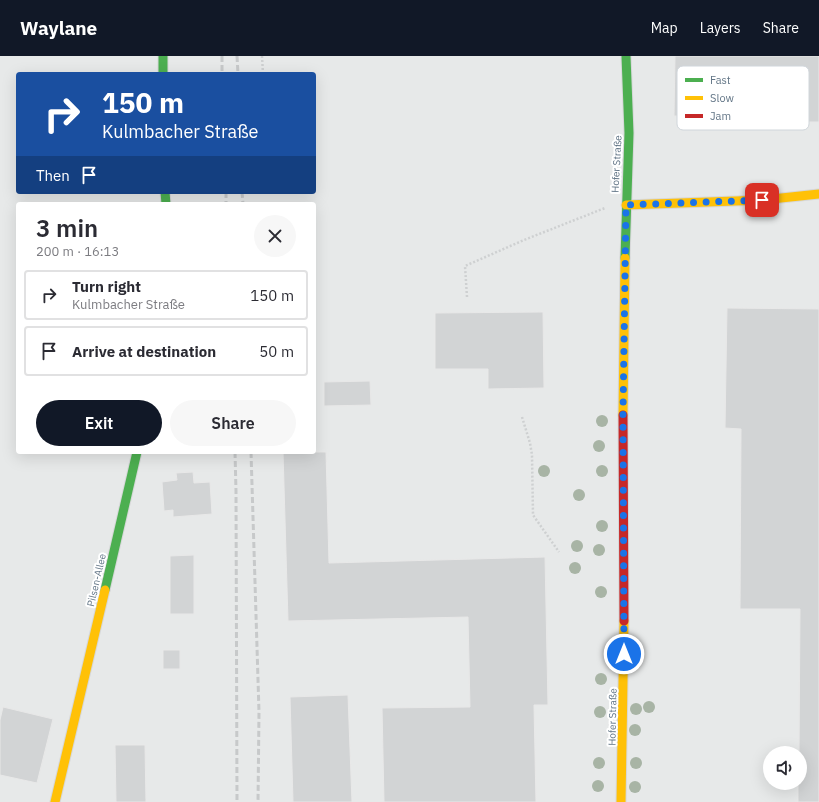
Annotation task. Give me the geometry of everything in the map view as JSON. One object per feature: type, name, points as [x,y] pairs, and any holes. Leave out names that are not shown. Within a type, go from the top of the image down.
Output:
[{"type":"street","points":[[163,56],[163,72]]},
{"type":"street","name":"Hofer Straße","points":[[621,802],[624,641],[623,414],[626,205],[629,133],[626,56]]},
{"type":"street","points":[[626,205],[762,200],[819,194]]},
{"type":"street","name":"Pilsen-Allee","points":[[55,802],[137,454]]},
{"type":"path","points":[[262,56],[263,72]]},
{"type":"path","points":[[467,298],[465,266],[524,240],[608,207],[626,205]]},
{"type":"path","points":[[522,417],[532,455],[533,515],[559,552]]},
{"type":"shaded area","points":[[0,56],[819,56],[819,802],[0,802]]},
{"type":"building","points":[[675,56],[819,56],[819,122],[809,122],[809,66],[677,66],[677,116],[674,116]]},
{"type":"building","points":[[727,308],[819,309],[819,802],[798,802],[798,790],[807,790],[807,746],[799,746],[800,609],[740,609],[741,429],[725,428]]},
{"type":"building","points":[[543,312],[544,388],[488,389],[488,369],[435,369],[435,313]]},
{"type":"building","points":[[370,381],[371,405],[324,406],[324,382]]},
{"type":"building","points":[[316,452],[326,452],[329,563],[545,557],[548,705],[534,705],[536,802],[384,802],[382,708],[470,707],[468,617],[288,621],[283,454],[316,454]]},
{"type":"building","points":[[193,472],[194,483],[210,482],[212,514],[173,517],[173,510],[164,511],[162,482],[177,480],[176,473]]},
{"type":"building","points":[[194,555],[194,614],[170,614],[170,556]]},
{"type":"building","points":[[163,650],[180,650],[180,669],[163,669]]},
{"type":"building","points":[[348,695],[352,802],[293,802],[290,697]]},
{"type":"building","points":[[3,707],[53,719],[37,783],[0,775],[0,720]]},
{"type":"building","points":[[115,745],[145,745],[146,802],[116,802]]},
{"type":"railway","points":[[222,56],[222,72]]},
{"type":"railway","points":[[237,56],[238,72]]},
{"type":"railway","points":[[226,194],[226,202]]},
{"type":"railway","points":[[242,194],[243,202]]},
{"type":"railway","points":[[235,454],[237,802]]},
{"type":"railway","points":[[251,454],[259,712],[258,802]]},
{"type":"traffic: fast","points":[[163,56],[163,72]]},
{"type":"traffic: fast","points":[[625,258],[629,133],[626,56]]},
{"type":"traffic: fast","points":[[165,194],[166,202]]},
{"type":"traffic: fast","points":[[105,590],[137,454]]},
{"type":"traffic: slow","points":[[626,205],[762,200],[819,194]]},
{"type":"traffic: slow","points":[[623,415],[625,258]]},
{"type":"traffic: slow","points":[[55,802],[105,590]]},
{"type":"traffic: slow","points":[[621,802],[624,621]]},
{"type":"traffic: jam","points":[[623,415],[624,621]]},
{"type":"route","points":[[624,654],[623,414],[626,205],[762,200]]}]
